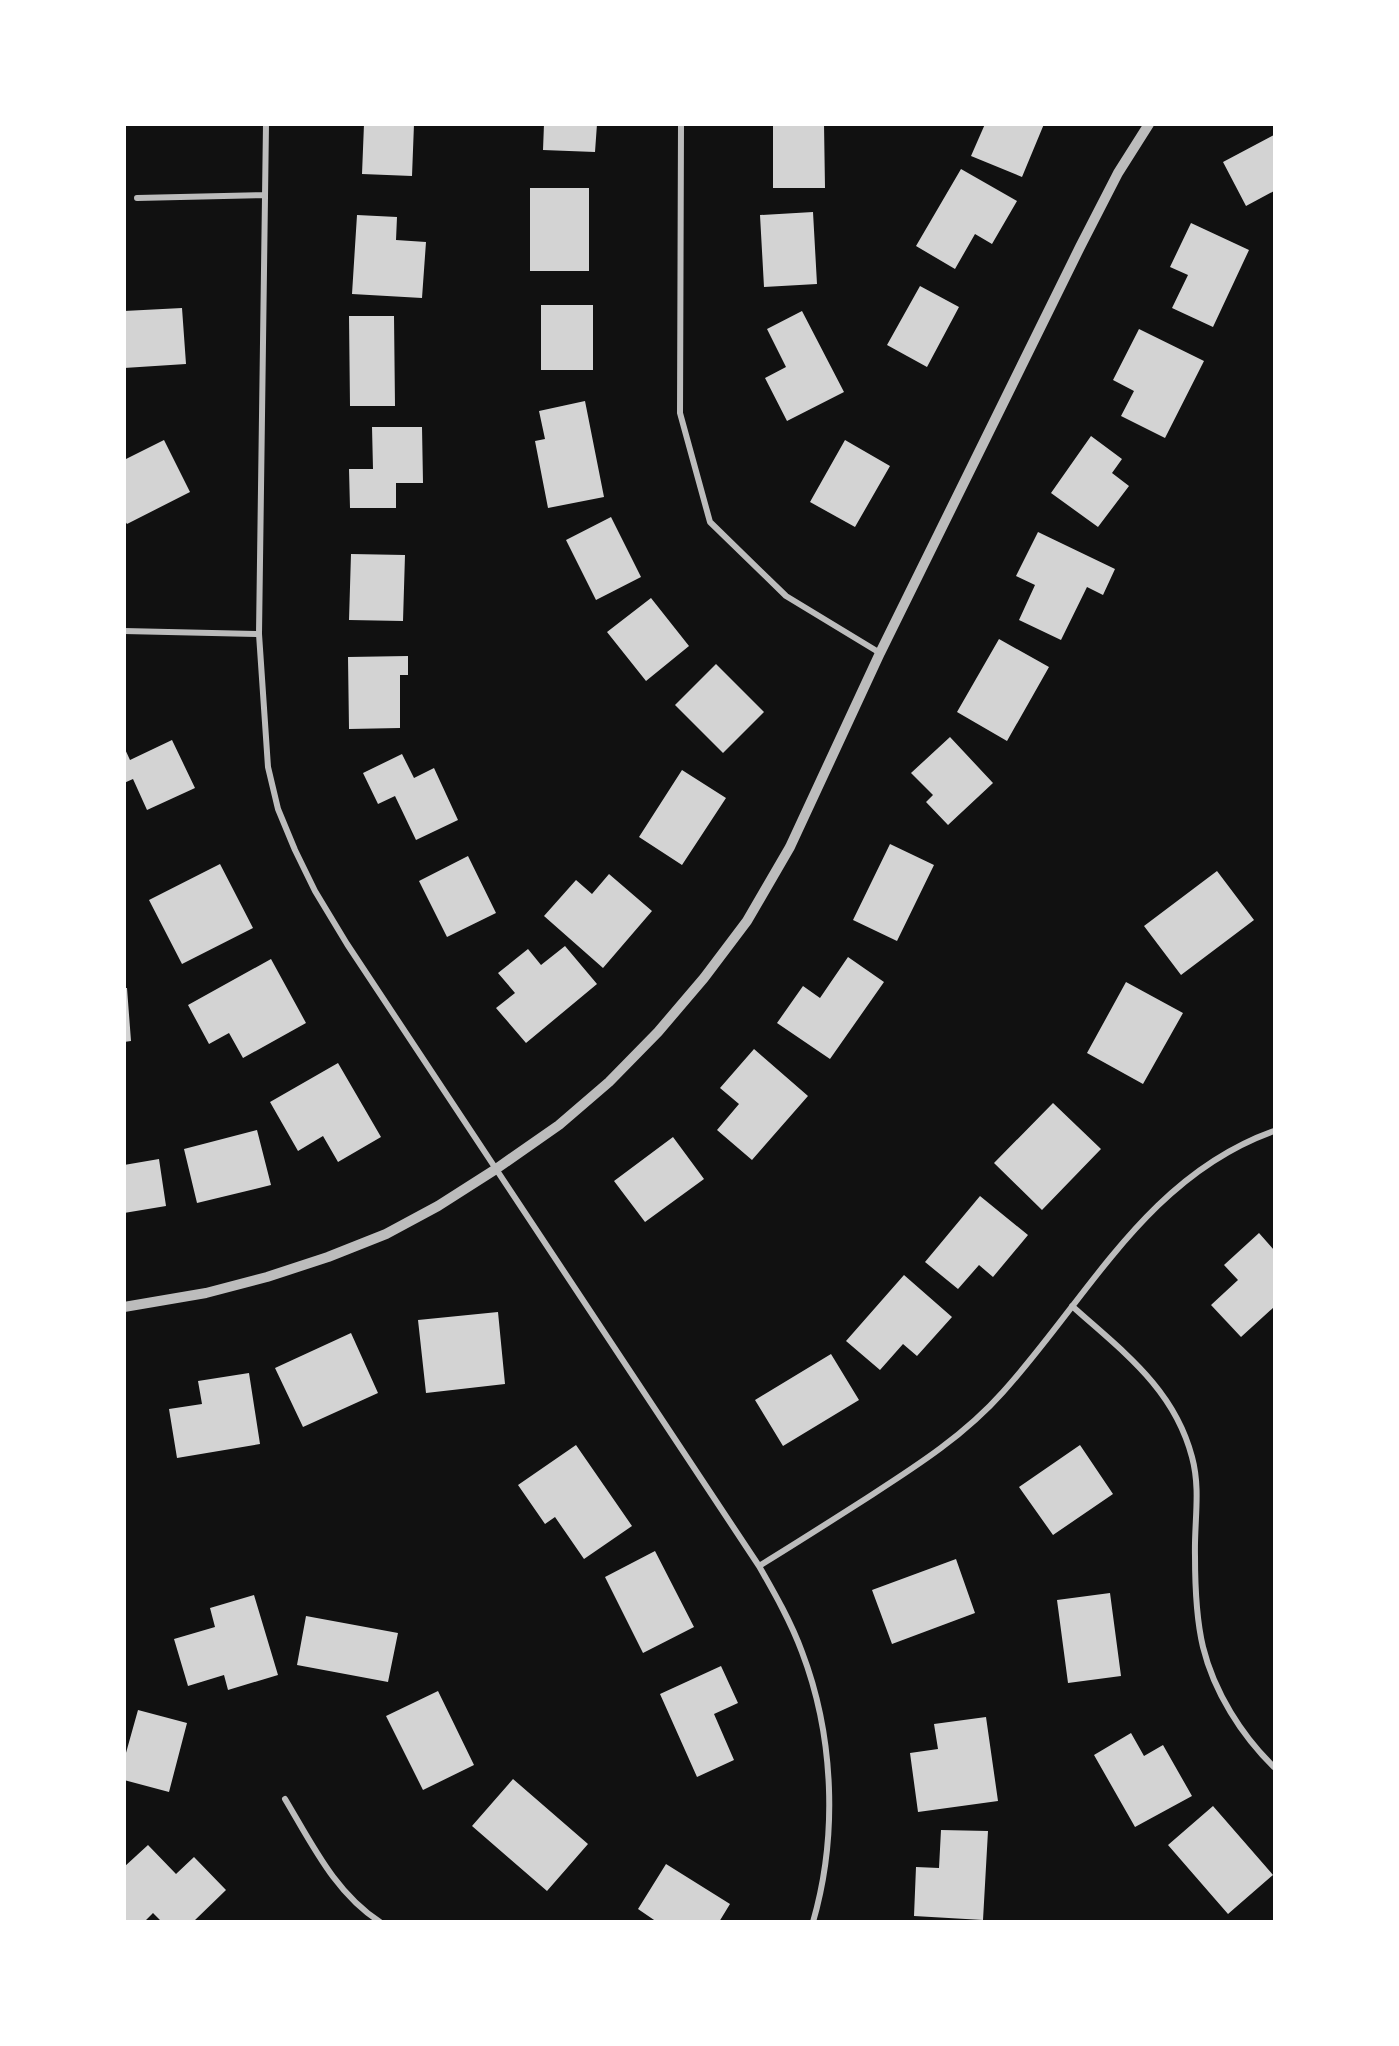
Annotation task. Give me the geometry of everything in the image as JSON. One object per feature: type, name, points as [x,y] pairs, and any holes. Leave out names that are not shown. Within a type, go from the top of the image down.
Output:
[{"type":"street","points":[[266,124],[259,634],[268,767],[278,809],[315,891],[347,944],[759,1566],[786,1614],[803,1654],[816,1697],[830,1792],[827,1843],[820,1898],[813,1922]]},
{"type":"street","points":[[681,124],[680,413],[710,522],[786,596],[880,653]]},
{"type":"street","points":[[124,1307],[206,1293],[328,1257],[386,1234],[438,1206],[559,1125],[609,1082],[658,1032],[747,921],[790,848],[880,653],[1080,248],[1118,173],[1149,124]]},
{"type":"street","points":[[137,198],[265,195]]},
{"type":"street","points":[[124,631],[259,634]]},
{"type":"street","points":[[759,1566],[950,1442],[1003,1393],[1131,1233],[1156,1207],[1179,1186],[1236,1147],[1275,1131]]},
{"type":"street","points":[[1072,1306],[1135,1363],[1163,1392],[1179,1422],[1192,1456],[1198,1496],[1194,1556],[1203,1647],[1219,1691],[1241,1727],[1275,1767]]},
{"type":"street","points":[[285,1799],[333,1879],[361,1910],[380,1922]]},
{"type":"building","points":[[364,124],[414,124],[412,176],[362,174]]},
{"type":"building","points":[[544,124],[597,124],[595,152],[543,150]]},
{"type":"building","points":[[773,124],[824,124],[825,188],[773,188]]},
{"type":"building","points":[[985,124],[1044,124],[1022,177],[971,156]]},
{"type":"building","points":[[1274,135],[1274,191],[1246,206],[1223,162]]},
{"type":"building","points":[[961,169],[1017,201],[992,244],[975,234],[955,269],[916,246]]},
{"type":"building","points":[[530,188],[589,188],[589,271],[530,271]]},
{"type":"building","points":[[813,212],[817,284],[764,287],[760,215]]},
{"type":"building","points":[[357,215],[397,217],[396,240],[426,242],[422,298],[352,294]]},
{"type":"building","points":[[1191,223],[1249,250],[1213,327],[1172,308],[1188,275],[1170,267]]},
{"type":"building","points":[[920,286],[959,307],[927,367],[887,345]]},
{"type":"building","points":[[541,305],[593,305],[593,370],[541,370]]},
{"type":"building","points":[[182,308],[186,364],[124,368],[124,311]]},
{"type":"building","points":[[802,311],[844,392],[787,421],[765,378],[786,367],[767,329]]},
{"type":"building","points":[[349,316],[394,316],[395,406],[350,406]]},
{"type":"building","points":[[1139,329],[1204,361],[1165,438],[1121,416],[1134,391],[1113,380]]},
{"type":"building","points":[[585,401],[604,497],[548,508],[535,441],[545,439],[539,411]]},
{"type":"building","points":[[372,427],[422,427],[423,483],[396,483],[396,508],[350,508],[349,469],[373,469]]},
{"type":"building","points":[[1091,436],[1122,459],[1112,473],[1129,486],[1098,527],[1051,493]]},
{"type":"building","points":[[164,440],[190,492],[127,524],[124,520],[124,460]]},
{"type":"building","points":[[845,440],[890,466],[855,527],[810,502]]},
{"type":"building","points":[[611,517],[641,577],[596,600],[566,540]]},
{"type":"building","points":[[1038,532],[1115,569],[1103,595],[1087,587],[1061,640],[1019,620],[1035,585],[1016,576]]},
{"type":"building","points":[[351,554],[405,555],[403,621],[349,620]]},
{"type":"building","points":[[651,598],[689,646],[646,681],[607,632]]},
{"type":"building","points":[[999,639],[1049,667],[1007,741],[957,712]]},
{"type":"building","points":[[408,656],[408,675],[400,675],[400,728],[349,729],[348,657]]},
{"type":"building","points":[[716,664],[764,712],[723,753],[675,705]]},
{"type":"building","points":[[950,737],[993,783],[948,825],[926,802],[933,795],[911,773]]},
{"type":"building","points":[[172,740],[195,788],[147,810],[133,779],[124,783],[124,747],[130,760]]},
{"type":"building","points":[[402,754],[414,778],[434,768],[458,820],[416,840],[395,796],[378,804],[363,773]]},
{"type":"building","points":[[682,770],[726,798],[682,865],[639,837]]},
{"type":"building","points":[[890,844],[934,865],[897,941],[853,920]]},
{"type":"building","points":[[468,856],[496,913],[447,937],[419,881]]},
{"type":"building","points":[[220,864],[253,928],[182,964],[149,900]]},
{"type":"building","points":[[1217,871],[1254,920],[1181,975],[1144,926]]},
{"type":"building","points":[[609,874],[652,911],[603,968],[544,916],[576,880],[592,894]]},
{"type":"building","points":[[565,946],[597,984],[526,1043],[496,1008],[515,993],[498,973],[528,949],[541,965]]},
{"type":"building","points":[[848,957],[884,982],[830,1059],[777,1023],[803,986],[820,998]]},
{"type":"building","points":[[271,959],[306,1023],[243,1058],[229,1033],[209,1044],[188,1005]]},
{"type":"building","points":[[1126,982],[1183,1013],[1143,1084],[1087,1053]]},
{"type":"building","points":[[124,988],[127,988],[131,1041],[124,1042]]},
{"type":"building","points":[[754,1049],[808,1096],[752,1160],[717,1130],[739,1104],[720,1088]]},
{"type":"building","points":[[338,1063],[381,1137],[338,1162],[323,1136],[298,1151],[270,1102]]},
{"type":"building","points":[[1053,1103],[1101,1149],[1042,1210],[994,1163]]},
{"type":"building","points":[[257,1130],[271,1185],[197,1203],[184,1149]]},
{"type":"building","points":[[673,1137],[704,1179],[645,1222],[614,1181]]},
{"type":"building","points":[[159,1159],[166,1206],[124,1213],[124,1165]]},
{"type":"building","points":[[980,1196],[1028,1235],[993,1277],[979,1265],[958,1289],[925,1262]]},
{"type":"building","points":[[1259,1233],[1274,1250],[1274,1307],[1241,1337],[1211,1305],[1238,1280],[1224,1265]]},
{"type":"building","points":[[904,1275],[952,1317],[917,1356],[903,1344],[880,1370],[846,1341]]},
{"type":"building","points":[[498,1312],[505,1384],[426,1393],[418,1320]]},
{"type":"building","points":[[351,1333],[378,1393],[303,1427],[275,1368]]},
{"type":"building","points":[[831,1354],[859,1400],[783,1446],[755,1400]]},
{"type":"building","points":[[249,1373],[260,1444],[177,1458],[169,1409],[202,1404],[198,1381]]},
{"type":"building","points":[[576,1445],[632,1526],[584,1559],[555,1517],[545,1524],[518,1485]]},
{"type":"building","points":[[1080,1445],[1113,1494],[1053,1535],[1019,1487]]},
{"type":"building","points":[[655,1551],[694,1627],[643,1653],[605,1577]]},
{"type":"building","points":[[956,1559],[975,1613],[892,1644],[872,1590]]},
{"type":"building","points":[[1110,1593],[1121,1676],[1068,1683],[1057,1600]]},
{"type":"building","points":[[254,1595],[278,1675],[228,1690],[224,1675],[188,1686],[174,1639],[215,1627],[210,1608]]},
{"type":"building","points":[[306,1616],[398,1633],[388,1682],[297,1665]]},
{"type":"building","points":[[721,1666],[738,1703],[714,1714],[734,1760],[697,1777],[660,1694]]},
{"type":"building","points":[[438,1691],[474,1765],[423,1790],[386,1716]]},
{"type":"building","points":[[138,1710],[187,1723],[169,1792],[124,1780],[124,1760]]},
{"type":"building","points":[[986,1717],[998,1801],[918,1812],[910,1753],[938,1749],[934,1724]]},
{"type":"building","points":[[1131,1733],[1144,1756],[1163,1745],[1192,1796],[1135,1827],[1094,1755]]},
{"type":"building","points":[[513,1779],[588,1844],[547,1891],[472,1826]]},
{"type":"building","points":[[1213,1806],[1273,1875],[1228,1914],[1168,1845]]},
{"type":"building","points":[[941,1830],[988,1831],[983,1920],[914,1916],[916,1867],[939,1868]]},
{"type":"building","points":[[148,1845],[176,1874],[194,1857],[226,1890],[193,1922],[162,1922],[153,1913],[144,1922],[124,1922],[124,1867]]},
{"type":"building","points":[[666,1864],[730,1904],[719,1922],[657,1922],[638,1909]]}]
